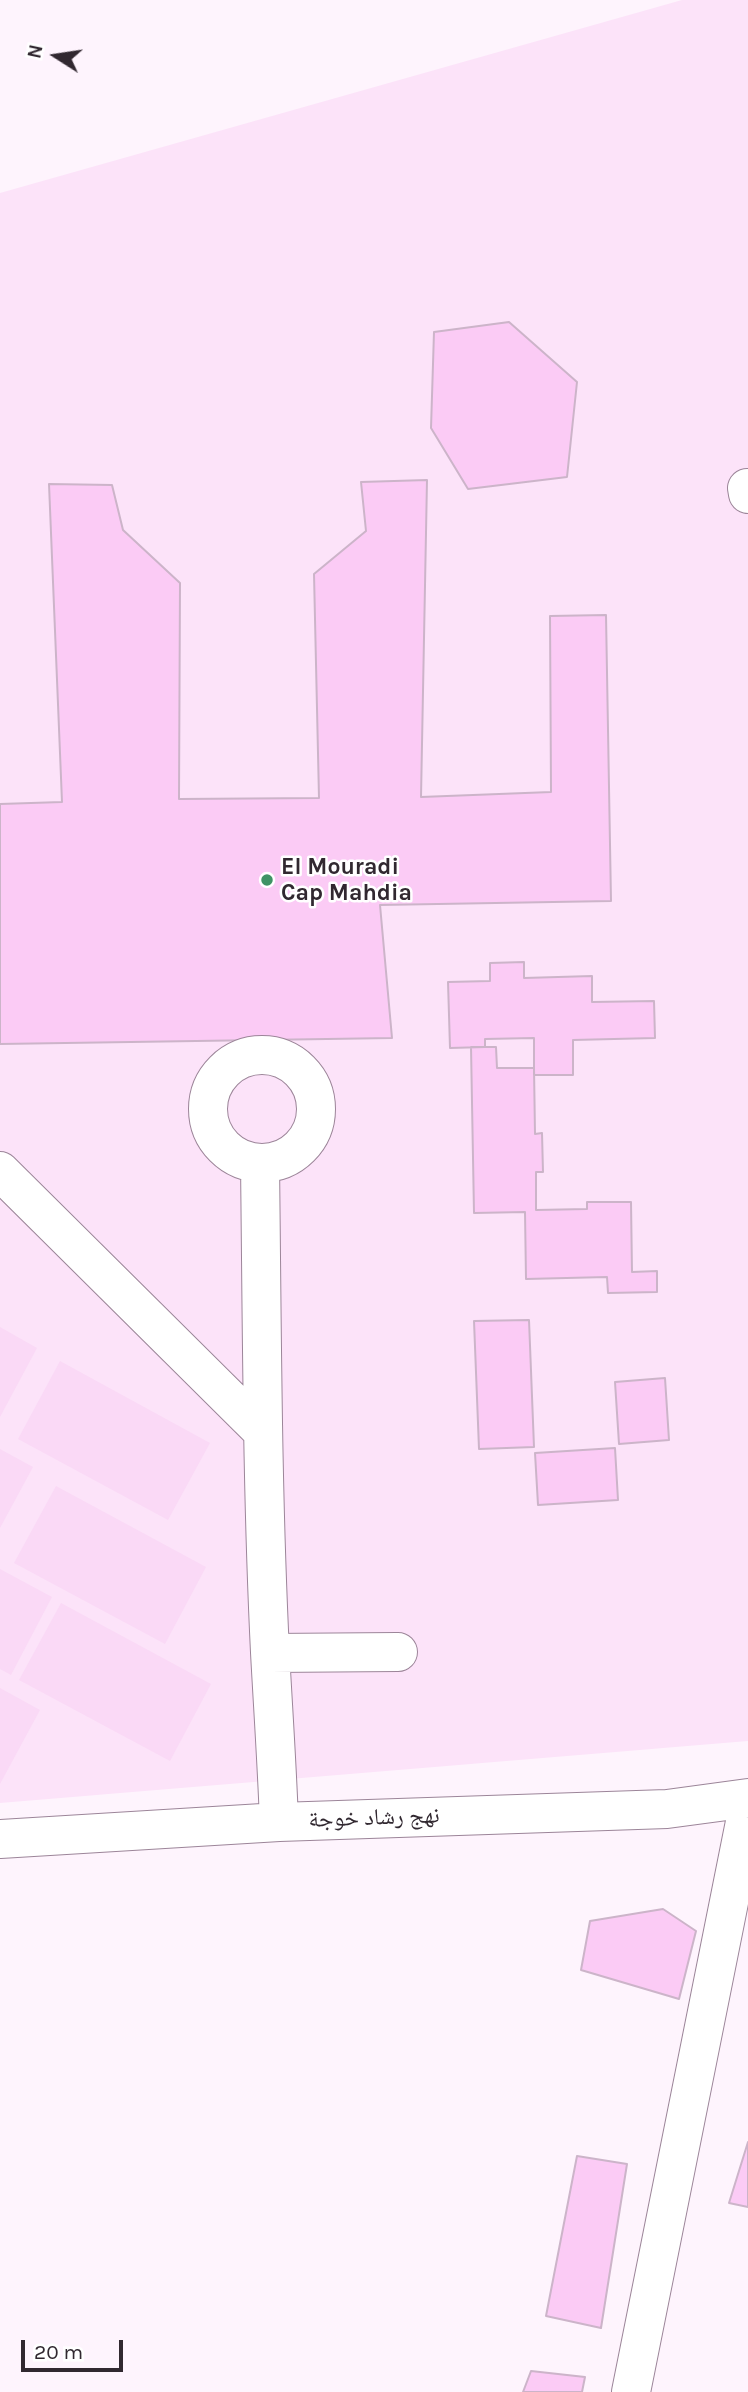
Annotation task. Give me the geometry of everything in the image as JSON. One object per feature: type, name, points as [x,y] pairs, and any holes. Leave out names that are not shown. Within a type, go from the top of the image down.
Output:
[{"type":"street","points":[[260,1163],[263,1432],[279,1822]]},
{"type":"street","points":[[0,1171],[263,1432]]},
{"type":"street","points":[[270,1653],[398,1652]]},
{"type":"street","name":"نهج رشاد خوجة","points":[[0,1839],[279,1822],[667,1809],[748,1798]]},
{"type":"street","points":[[631,2392],[748,1807]]},
{"type":"shaded area","points":[[682,0],[748,0],[748,1741],[0,1803],[0,193]]},
{"type":"shaded area","points":[[0,1327],[37,1348],[0,1417]]},
{"type":"shaded area","points":[[60,1361],[210,1443],[168,1520],[18,1439]]},
{"type":"shaded area","points":[[0,1449],[33,1467],[0,1528]]},
{"type":"shaded area","points":[[56,1486],[206,1567],[165,1644],[14,1563]]},
{"type":"shaded area","points":[[0,1569],[52,1597],[11,1675],[0,1669]]},
{"type":"shaded area","points":[[61,1603],[211,1684],[170,1761],[19,1680]]},
{"type":"shaded area","points":[[0,1688],[40,1710],[0,1784]]},
{"type":"building","points":[[509,322],[577,382],[567,477],[468,489],[431,428],[434,332]]},
{"type":"building","points":[[427,480],[421,797],[551,792],[550,616],[606,615],[611,901],[380,905],[392,1038],[0,1044],[0,804],[62,802],[49,484],[112,485],[123,530],[180,583],[179,799],[319,798],[314,574],[366,531],[361,482]]},
{"type":"building","points":[[524,962],[524,978],[592,976],[592,1002],[654,1001],[655,1038],[573,1040],[573,1075],[534,1075],[534,1038],[485,1039],[485,1047],[450,1048],[448,982],[490,981],[490,963]]},
{"type":"building","points":[[471,1047],[496,1047],[497,1068],[534,1068],[535,1134],[542,1133],[543,1172],[536,1172],[536,1210],[587,1209],[587,1202],[631,1202],[632,1272],[657,1271],[657,1292],[608,1293],[607,1277],[526,1279],[525,1212],[474,1213]]},
{"type":"building","points":[[529,1320],[534,1447],[479,1449],[474,1321]]},
{"type":"building","points":[[665,1378],[669,1440],[619,1444],[615,1382]]},
{"type":"building","points":[[615,1448],[618,1500],[538,1505],[535,1453]]},
{"type":"building","points":[[663,1909],[696,1931],[679,1999],[581,1970],[590,1921]]},
{"type":"building","points":[[748,2142],[748,2207],[729,2203]]},
{"type":"building","points":[[577,2156],[627,2164],[601,2328],[546,2316]]},
{"type":"building","points":[[531,2371],[585,2377],[582,2392],[523,2392]]},
{"type":"place","name":"El Mouradi Cap Mahdia","points":[[267,880]]}]
